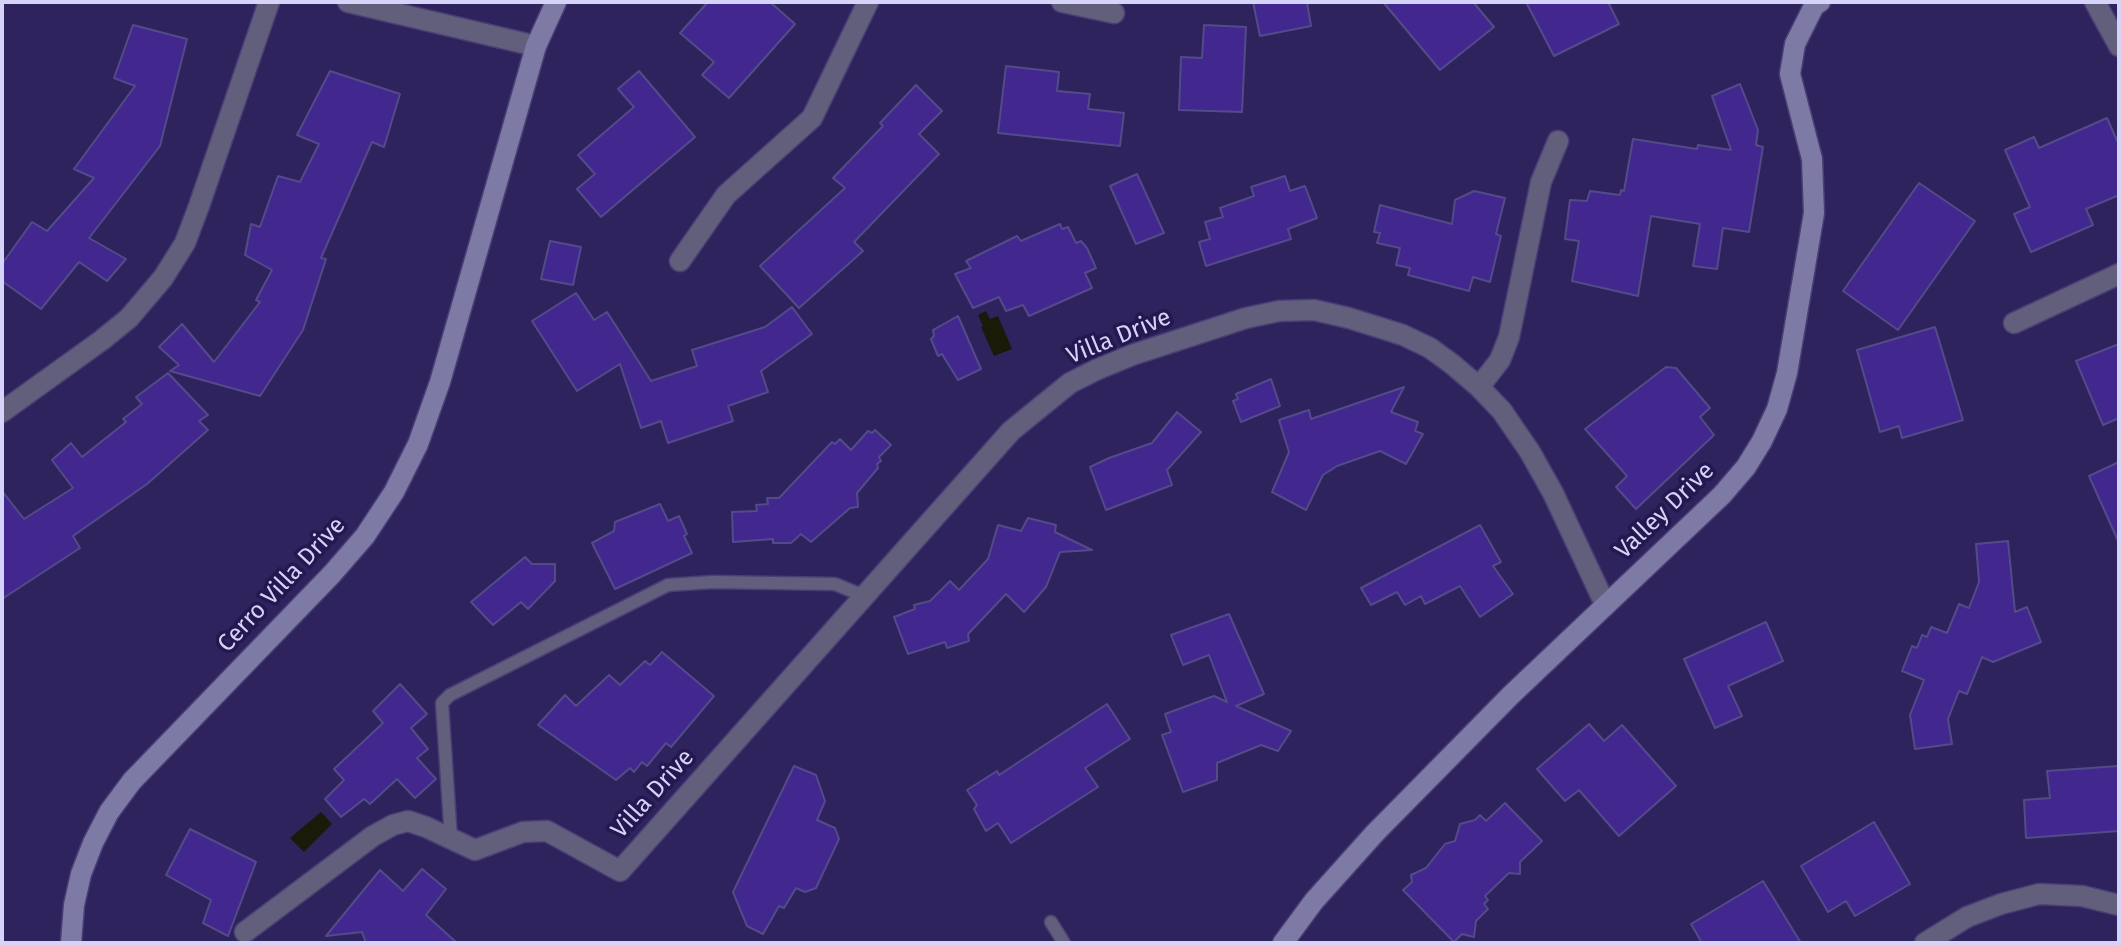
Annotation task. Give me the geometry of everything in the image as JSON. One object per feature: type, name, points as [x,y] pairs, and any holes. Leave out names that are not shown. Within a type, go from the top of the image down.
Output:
[{"type":"street","points":[[2,412],[129,318],[163,278],[185,243],[269,2]]},
{"type":"street","points":[[348,2],[536,46]]},
{"type":"street","name":"Cerro Villa Drive","points":[[71,943],[74,905],[81,874],[109,812],[132,781],[332,574],[365,536],[394,492],[418,444],[440,382],[536,46],[556,2]]},
{"type":"street","points":[[680,261],[726,195],[812,118],[868,2]]},
{"type":"street","points":[[1062,2],[1114,13]]},
{"type":"street","name":"Valley Drive","points":[[1283,943],[1314,901],[1375,833],[1605,604],[1734,481],[1762,441],[1777,409],[1787,373],[1814,213],[1812,159],[1790,74],[1795,44],[1814,6],[1820,2]]},
{"type":"street","points":[[2095,2],[2119,46]]},
{"type":"street","points":[[1479,387],[1500,360],[1509,337],[1541,182],[1558,141]]},
{"type":"street","points":[[2014,323],[2119,274]]},
{"type":"street","name":"Villa Drive","points":[[451,839],[475,850],[523,832],[547,831],[620,871],[1011,431],[1070,383],[1132,355],[1246,318],[1279,311],[1314,310],[1403,335],[1430,348],[1479,387],[1502,411],[1530,452],[1553,493],[1605,604]]},
{"type":"street","points":[[245,932],[353,849],[393,825],[408,821],[451,839]]},
{"type":"street","points":[[1925,943],[1967,917],[2039,894],[2082,896],[2119,905]]},
{"type":"lane","points":[[451,839],[442,703],[450,695],[668,585],[713,582],[835,584],[864,596]]},
{"type":"lane","points":[[1051,922],[1064,943]]},
{"type":"shaded area","points":[[986,311],[990,319],[998,316],[1012,349],[994,356],[978,315]]},
{"type":"shaded area","points":[[321,812],[332,824],[304,852],[290,838]]},
{"type":"building","points":[[708,2],[770,2],[795,24],[729,98],[702,75],[714,62],[680,33]]},
{"type":"building","points":[[1253,2],[1307,2],[1311,26],[1260,36]]},
{"type":"building","points":[[1383,2],[1473,2],[1494,27],[1440,70]]},
{"type":"building","points":[[1526,2],[1608,2],[1619,24],[1554,56]]},
{"type":"building","points":[[133,25],[187,39],[160,146],[89,238],[126,259],[107,281],[79,262],[41,309],[2,281],[2,264],[32,222],[47,231],[94,178],[74,169],[135,86],[114,78]]},
{"type":"building","points":[[1204,25],[1246,27],[1242,112],[1179,110],[1181,57],[1202,58]]},
{"type":"building","points":[[1006,66],[1059,72],[1057,91],[1090,94],[1088,109],[1124,113],[1120,146],[998,133]]},
{"type":"building","points":[[330,71],[400,94],[384,147],[372,142],[321,258],[326,259],[303,330],[260,396],[170,371],[179,365],[159,347],[182,324],[214,362],[260,302],[256,300],[272,270],[245,255],[251,224],[260,227],[278,176],[300,182],[319,144],[297,135]]},
{"type":"building","points":[[639,71],[695,137],[601,217],[577,189],[595,174],[578,155],[634,107],[618,89]]},
{"type":"building","points":[[1740,84],[1758,130],[1756,145],[1763,147],[1749,232],[1723,228],[1717,269],[1693,266],[1700,224],[1651,216],[1638,296],[1572,281],[1579,241],[1565,239],[1570,200],[1587,201],[1590,191],[1620,195],[1621,190],[1624,191],[1633,139],[1697,149],[1698,145],[1731,150],[1712,96]]},
{"type":"building","points":[[916,85],[942,111],[919,134],[939,154],[854,242],[863,251],[799,308],[760,266],[845,188],[833,178],[883,126],[880,123]]},
{"type":"building","points":[[2107,118],[2119,145],[2119,195],[2086,209],[2093,225],[2031,252],[2014,214],[2030,207],[2005,150],[2034,137],[2039,148]]},
{"type":"building","points":[[1137,174],[1164,233],[1136,244],[1110,186]]},
{"type":"building","points":[[1285,176],[1290,191],[1305,186],[1317,218],[1288,229],[1291,239],[1206,266],[1199,242],[1210,239],[1205,222],[1223,217],[1220,208],[1254,196],[1251,187]]},
{"type":"building","points":[[1919,183],[1975,221],[1898,330],[1843,291]]},
{"type":"building","points":[[1474,191],[1505,198],[1496,234],[1501,236],[1490,282],[1473,277],[1469,291],[1408,275],[1410,268],[1396,265],[1400,248],[1377,243],[1380,233],[1374,232],[1380,205],[1452,224],[1455,200]]},
{"type":"building","points":[[1060,224],[1062,229],[1068,227],[1076,243],[1081,241],[1087,248],[1096,268],[1085,273],[1092,288],[1029,316],[1023,305],[1006,311],[999,297],[973,308],[955,274],[971,268],[966,261],[1017,236],[1021,241]]},
{"type":"building","points":[[550,241],[581,247],[573,285],[541,279]]},
{"type":"building","points":[[576,293],[594,320],[607,312],[651,381],[697,366],[692,350],[765,327],[792,307],[812,334],[761,371],[768,392],[728,406],[733,421],[668,443],[661,421],[641,428],[620,364],[577,391],[532,321]]},
{"type":"building","points":[[958,316],[981,369],[958,380],[942,354],[938,356],[931,339],[933,330]]},
{"type":"building","points":[[1935,327],[1963,420],[1902,438],[1899,426],[1880,432],[1857,350]]},
{"type":"building","points":[[2119,344],[2119,418],[2103,425],[2076,361]]},
{"type":"building","points":[[1666,367],[1676,368],[1710,408],[1700,417],[1714,435],[1636,509],[1616,487],[1627,476],[1585,429]]},
{"type":"building","points":[[168,373],[208,415],[199,421],[208,430],[147,484],[73,536],[80,548],[2,599],[2,491],[24,519],[73,488],[52,460],[71,443],[82,457],[126,422],[123,419],[142,404],[136,397]]},
{"type":"building","points":[[1271,379],[1280,406],[1241,422],[1233,401],[1238,399],[1236,394]]},
{"type":"building","points":[[1404,387],[1391,412],[1418,422],[1415,431],[1423,434],[1406,464],[1380,451],[1337,466],[1323,475],[1306,510],[1272,492],[1289,452],[1279,420],[1309,410],[1311,419]]},
{"type":"building","points":[[1177,412],[1201,432],[1167,470],[1172,485],[1106,510],[1090,467],[1152,443]]},
{"type":"building","points":[[875,430],[891,445],[879,457],[878,468],[857,493],[858,507],[850,508],[811,542],[801,534],[791,543],[773,543],[773,539],[733,542],[732,512],[757,511],[756,505],[768,504],[767,498],[779,498],[832,442],[835,444],[840,439],[851,450],[868,431],[872,433]]},
{"type":"building","points":[[2119,462],[2119,543],[2089,476]]},
{"type":"building","points":[[660,504],[668,521],[679,516],[692,553],[615,589],[592,543],[614,531],[615,522]]},
{"type":"building","points":[[1028,518],[1056,525],[1055,532],[1092,550],[1060,552],[1046,587],[1024,612],[1006,594],[968,634],[969,641],[947,648],[945,642],[908,654],[894,617],[915,609],[914,605],[930,601],[950,581],[959,590],[988,559],[998,525],[1021,531]]},
{"type":"building","points":[[1480,525],[1501,562],[1493,566],[1513,594],[1480,617],[1460,586],[1425,604],[1421,596],[1405,605],[1397,592],[1371,605],[1361,588]]},
{"type":"building","points":[[2008,541],[2015,612],[2027,607],[2041,642],[1993,662],[1982,657],[1967,694],[1959,691],[1948,719],[1952,744],[1915,749],[1910,715],[1924,680],[1902,671],[1912,646],[1917,648],[1922,635],[1927,637],[1931,627],[1947,633],[1959,604],[1969,608],[1979,582],[1976,544]]},
{"type":"building","points":[[525,557],[532,564],[555,564],[555,581],[528,609],[521,602],[493,625],[471,602]]},
{"type":"building","points":[[1229,614],[1264,694],[1236,706],[1291,731],[1278,751],[1261,745],[1217,763],[1217,780],[1183,792],[1162,735],[1171,732],[1165,714],[1214,696],[1227,702],[1209,655],[1183,665],[1171,635]]},
{"type":"building","points":[[1766,622],[1783,661],[1728,686],[1742,716],[1715,728],[1684,659]]},
{"type":"building","points":[[662,652],[714,696],[671,747],[666,743],[647,766],[642,762],[634,772],[630,768],[616,780],[538,725],[565,695],[576,706],[609,675],[620,685],[645,661],[650,665]]},
{"type":"building","points":[[400,684],[427,714],[411,728],[428,749],[417,758],[436,779],[415,798],[397,779],[370,804],[364,799],[341,817],[325,799],[344,780],[334,769],[383,723],[373,711]]},
{"type":"building","points":[[1107,704],[1130,739],[1085,768],[1098,787],[1011,843],[998,823],[986,831],[974,809],[977,805],[967,790],[997,771],[999,775]]},
{"type":"building","points":[[1589,724],[1604,741],[1622,725],[1676,786],[1619,836],[1579,790],[1565,801],[1537,769]]},
{"type":"building","points":[[794,766],[816,775],[825,801],[817,820],[835,828],[839,839],[816,888],[805,892],[796,888],[784,908],[779,906],[763,934],[747,926],[733,892]]},
{"type":"building","points":[[2119,766],[2119,831],[2026,838],[2024,800],[2050,798],[2047,771]]},
{"type":"building","points":[[1505,803],[1542,841],[1520,862],[1520,874],[1509,873],[1485,896],[1488,900],[1484,904],[1488,909],[1476,921],[1474,937],[1462,934],[1454,942],[1403,890],[1412,882],[1411,875],[1426,868],[1445,844],[1455,841],[1460,824],[1475,820],[1480,815],[1486,821]]},
{"type":"building","points":[[1874,822],[1910,884],[1855,916],[1846,901],[1828,912],[1801,866]]},
{"type":"building","points":[[190,829],[256,862],[228,936],[203,923],[211,900],[166,875]]},
{"type":"building","points":[[422,869],[446,889],[426,915],[457,943],[366,943],[362,932],[326,936],[380,870],[403,891]]},
{"type":"building","points":[[1763,881],[1801,943],[1702,943],[1691,924]]}]
